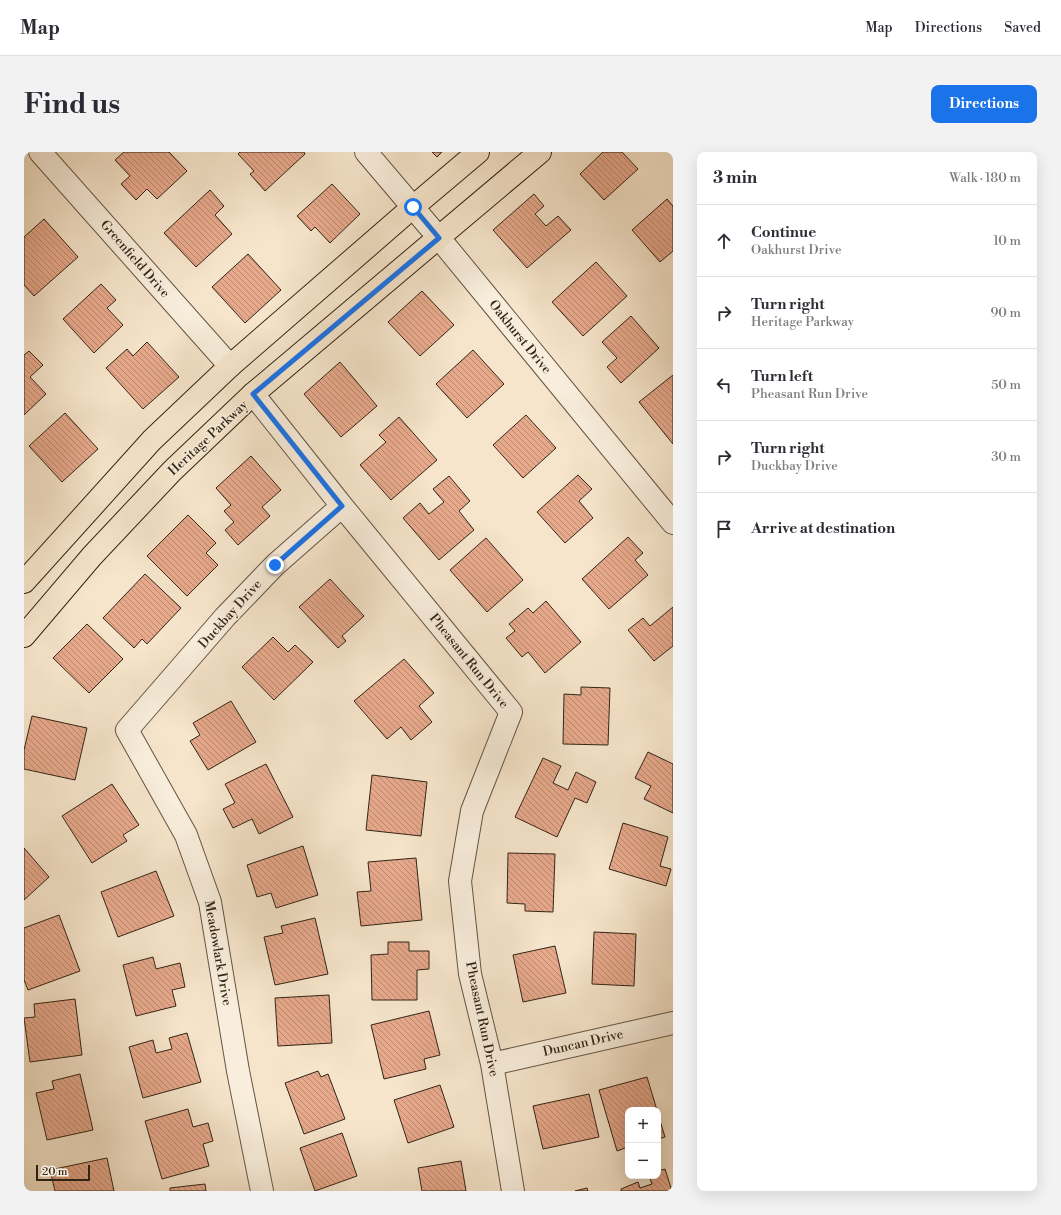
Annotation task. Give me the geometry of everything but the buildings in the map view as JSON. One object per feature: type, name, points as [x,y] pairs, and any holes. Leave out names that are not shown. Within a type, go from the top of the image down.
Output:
[{"type":"main road","points":[[24,582],[152,440],[230,366],[478,152]]},
{"type":"main road","name":"Heritage Parkway","points":[[24,636],[92,556],[172,471],[253,394],[540,152]]},
{"type":"street","name":"Greenfield Drive","points":[[40,152],[230,366]]},
{"type":"street","name":"Oakhurst Drive","points":[[366,152],[439,238],[673,523]]},
{"type":"street","name":"Pheasant Run Drive","points":[[253,394],[342,506],[511,712],[472,811],[460,881],[470,974],[492,1064],[513,1191]]},
{"type":"street","name":"Duckbay Drive","points":[[127,730],[225,617],[275,565],[342,506]]},
{"type":"street","name":"Meadowlark Drive","points":[[127,730],[186,835],[210,902],[238,1071],[262,1191]]},
{"type":"street","name":"Duncan Drive","points":[[492,1064],[673,1023]]},
{"type":"route","points":[[275,565],[342,506],[253,394],[439,238],[413,207]]}]
